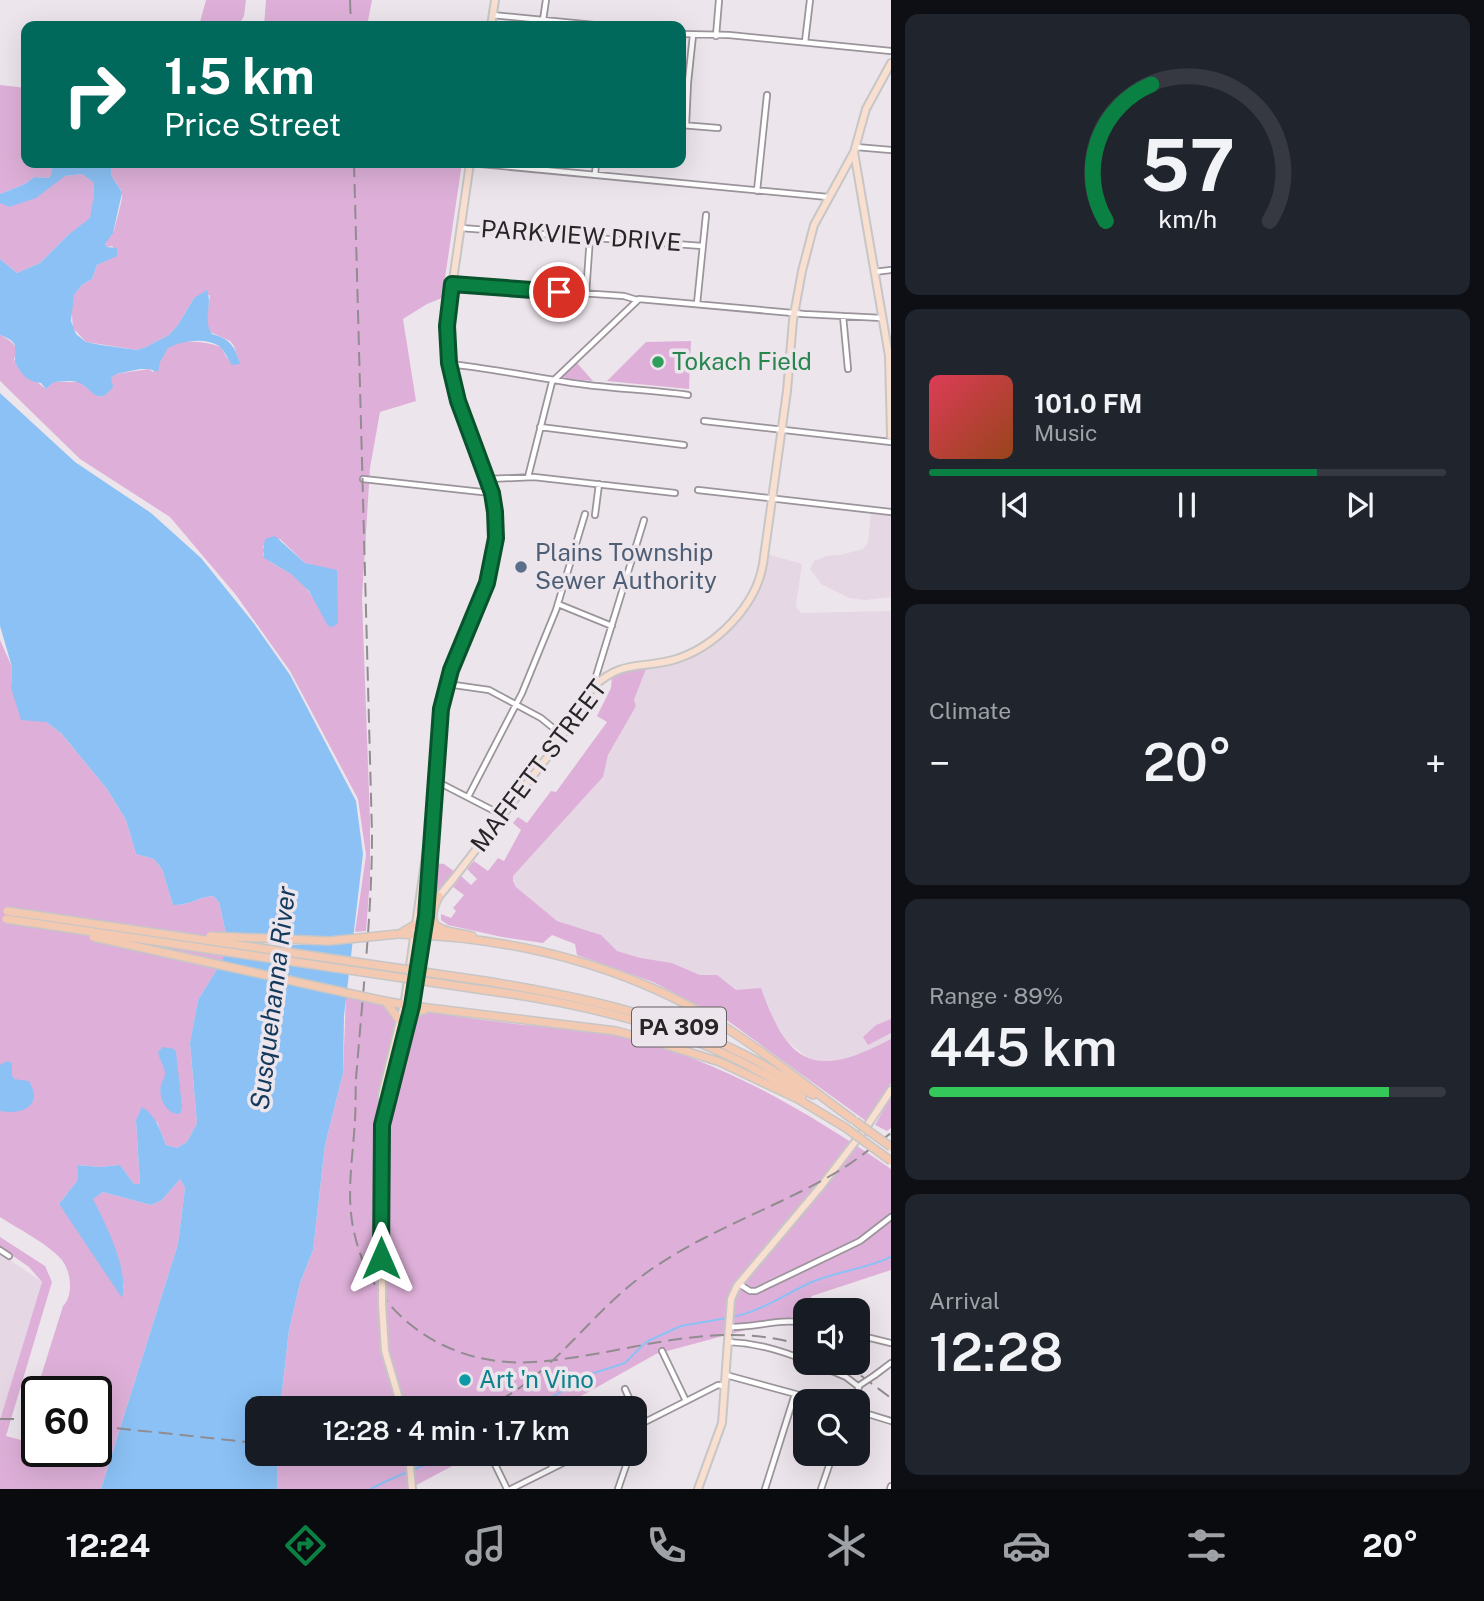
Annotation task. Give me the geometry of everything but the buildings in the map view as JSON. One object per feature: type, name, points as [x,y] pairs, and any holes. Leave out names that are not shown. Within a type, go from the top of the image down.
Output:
[{"type":"highway","points":[[439,896],[432,913],[437,927],[496,943]]},
{"type":"highway","points":[[3,914],[408,1006],[615,1031],[720,1062],[799,1099],[846,1128]]},
{"type":"highway","name":"PA 309","points":[[3,914],[163,933],[484,986],[602,1010],[708,1046],[767,1074],[891,1161]]},
{"type":"highway","name":"PA 309","points":[[3,914],[484,986],[559,993],[626,1009],[683,1029],[752,1059],[854,1120],[891,1147]]},
{"type":"highway","points":[[426,917],[432,930],[466,939]]},
{"type":"highway","points":[[398,934],[416,924]]},
{"type":"highway","points":[[163,933],[293,941],[418,935],[534,949],[595,965],[640,983],[739,1036],[854,1120]]},
{"type":"highway","points":[[382,1000],[404,1022],[417,1012],[430,1009]]},
{"type":"main road","points":[[491,21],[495,0]]},
{"type":"main road","points":[[891,63],[866,109],[855,150],[890,374],[888,408],[891,436]]},
{"type":"main road","name":"MAFFETT STREET","points":[[416,924],[426,917],[439,896],[563,736],[593,687],[619,668],[674,660],[695,651],[723,630],[750,599],[759,583],[782,429],[794,313],[812,229],[855,150]]},
{"type":"main road","points":[[418,935],[416,924],[433,807],[439,723],[446,684],[492,568],[496,525],[488,479],[458,401],[449,363],[447,326],[469,168]]},
{"type":"main road","points":[[397,1396],[385,1351],[382,1304],[382,1095],[408,1006],[418,935],[426,917],[433,807]]},
{"type":"main road","points":[[698,1489],[722,1423],[731,1299],[738,1283],[822,1185],[891,1090]]},
{"type":"main road","points":[[410,1466],[412,1486]]},
{"type":"street","points":[[543,20],[546,0]]},
{"type":"street","points":[[716,36],[719,0]]},
{"type":"street","points":[[806,42],[810,0]]},
{"type":"street","points":[[492,15],[553,21]]},
{"type":"street","points":[[686,34],[806,42],[891,51]]},
{"type":"street","points":[[686,105],[693,35]]},
{"type":"street","points":[[757,191],[767,95]]},
{"type":"street","points":[[686,125],[718,128]]},
{"type":"street","points":[[855,150],[891,150]]},
{"type":"street","points":[[522,168],[828,198]]},
{"type":"street","points":[[595,175],[596,168]]},
{"type":"street","points":[[697,304],[706,215]]},
{"type":"street","name":"PARKVIEW DRIVE","points":[[461,228],[702,246]]},
{"type":"street","points":[[586,294],[590,237]]},
{"type":"street","points":[[874,272],[891,270]]},
{"type":"street","points":[[452,284],[624,296],[637,300],[794,313],[882,317]]},
{"type":"street","points":[[528,477],[553,380],[637,300]]},
{"type":"street","points":[[843,316],[848,369]]},
{"type":"street","points":[[449,363],[475,366],[498,373],[688,395]]},
{"type":"street","points":[[704,421],[891,442]]},
{"type":"street","points":[[540,427],[684,445]]},
{"type":"street","points":[[488,479],[528,477],[675,493]]},
{"type":"street","points":[[363,480],[492,493]]},
{"type":"street","points":[[596,515],[599,484]]},
{"type":"street","points":[[698,490],[891,512]]},
{"type":"street","points":[[468,797],[516,705],[558,604],[585,513]]},
{"type":"street","points":[[593,687],[645,520]]},
{"type":"street","points":[[558,604],[612,626]]},
{"type":"street","points":[[446,684],[482,688],[541,718],[563,736]]},
{"type":"street","points":[[436,781],[502,815]]},
{"type":"street","points":[[738,1283],[750,1291],[756,1291],[860,1241],[891,1217]]},
{"type":"street","points":[[0,1250],[9,1256]]},
{"type":"street","points":[[729,1325],[746,1328],[779,1321],[793,1323]]},
{"type":"street","points":[[870,1338],[891,1343]]},
{"type":"street","points":[[728,1342],[747,1342],[793,1355]]},
{"type":"street","points":[[662,1351],[687,1401]]},
{"type":"street","points":[[858,1389],[891,1363]]},
{"type":"street","points":[[725,1375],[793,1393]]},
{"type":"street","points":[[841,1375],[860,1386]]},
{"type":"street","points":[[647,1421],[718,1385],[724,1386]]},
{"type":"street","points":[[625,1389],[628,1396]]},
{"type":"street","points":[[765,1489],[793,1403]]},
{"type":"street","points":[[870,1415],[891,1421]]},
{"type":"street","points":[[497,1466],[509,1489],[557,1466]]},
{"type":"street","points":[[618,1489],[626,1466]]},
{"type":"street","points":[[821,1489],[829,1466]]},
{"type":"shaded area","points":[[206,0],[246,0],[241,21],[200,21]]},
{"type":"shaded area","points":[[266,0],[372,0],[368,21],[264,21]]},
{"type":"shaded area","points":[[0,85],[21,87],[21,168],[52,168],[48,178],[34,177],[25,184],[0,194]]},
{"type":"shaded area","points":[[112,168],[461,168],[442,298],[403,319],[416,401],[380,412],[370,468],[362,598],[370,820],[370,879],[366,931],[355,932],[366,855],[358,799],[290,671],[236,595],[170,517],[80,459],[0,381],[0,335],[16,348],[14,359],[17,366],[46,389],[54,382],[79,382],[100,397],[109,392],[111,378],[115,374],[149,369],[153,372],[167,348],[179,342],[215,345],[221,347],[227,358],[239,361],[230,341],[210,332],[206,324],[210,295],[194,298],[169,335],[137,350],[86,342],[73,328],[71,303],[74,295],[82,285],[92,279],[97,265],[109,259],[113,246],[107,247],[105,244],[114,230],[122,197],[111,172]],"holes":[[[280,539],[305,563],[327,569],[317,604],[299,580],[263,555],[263,546]]]},
{"type":"shaded area","points":[[82,174],[93,182],[92,214],[87,223],[68,235],[40,263],[17,273],[0,259],[0,202],[9,207],[65,176]]},
{"type":"shaded area","name":"Tokach Field","points":[[691,341],[689,389],[607,381],[646,342]]},
{"type":"shaded area","points":[[576,362],[593,381],[560,378]]},
{"type":"shaded area","points":[[871,513],[891,515],[891,597],[865,600],[849,598],[821,584],[810,569],[814,561],[826,556],[863,549],[868,542]]},
{"type":"shaded area","points":[[767,554],[802,564],[796,606],[801,613],[891,611],[891,1039],[837,1061],[822,1062],[808,1058],[786,1040],[770,1014],[761,988],[736,991],[717,975],[700,975],[672,963],[617,951],[578,929],[557,921],[516,887],[513,881],[513,876],[603,777],[608,755],[636,706],[634,700],[646,669],[683,662],[718,640],[754,597],[761,582]]},
{"type":"shaded area","points":[[0,640],[12,667],[11,688],[61,733],[107,789],[126,820],[136,854],[154,859],[162,869],[173,905],[213,896],[219,902],[228,943],[222,961],[198,1000],[190,1044],[197,1123],[187,1142],[177,1148],[166,1145],[157,1122],[136,1120],[140,1184],[134,1184],[120,1165],[79,1165],[77,1181],[59,1204],[124,1288],[112,1243],[92,1199],[103,1192],[151,1205],[162,1200],[180,1179],[185,1188],[178,1244],[112,1454],[112,1376],[41,1376],[63,1306],[69,1296],[70,1282],[61,1259],[0,1217]]},
{"type":"shaded area","points":[[629,669],[646,669],[634,700],[636,706],[608,755],[603,777],[513,876],[516,887],[557,921],[601,935],[617,951],[672,963],[700,975],[717,975],[736,990],[761,988],[783,1035],[795,1050],[809,1058],[825,1061],[843,1059],[891,1039],[891,1083],[866,1121],[728,1021],[653,982],[577,955],[575,944],[552,935],[543,943],[502,937],[448,925],[441,920],[441,914],[451,918],[456,911],[453,908],[464,895],[453,887],[461,876],[471,885],[477,879],[467,869],[474,861],[488,871],[498,858],[504,861],[521,830],[513,823],[518,817],[527,823],[551,791],[556,792],[607,722],[597,716],[611,688],[612,677]]},
{"type":"shaded area","points":[[434,863],[444,864],[455,872],[433,897],[431,895]]},
{"type":"shaded area","points":[[346,996],[457,1016],[620,1036],[693,1058],[795,1108],[891,1169],[891,1270],[811,1298],[793,1298],[793,1317],[656,1354],[581,1396],[281,1396],[289,1330],[300,1283],[313,1250],[325,1145],[343,1073]]},
{"type":"shaded area","points":[[891,1019],[891,1033],[868,1045],[863,1037],[876,1025]]},
{"type":"shaded area","points":[[891,1097],[891,1128],[887,1131],[875,1125]]},
{"type":"shaded area","points":[[0,1237],[45,1266],[52,1282],[24,1376],[21,1376],[21,1386],[6,1436],[21,1440],[21,1467],[108,1467],[101,1489],[0,1489],[0,1420],[42,1282],[29,1267],[0,1247]]},
{"type":"shaded area","points":[[0,1253],[42,1282],[0,1420]]},
{"type":"shaded area","points":[[278,1466],[452,1466],[409,1489],[277,1489]]},
{"type":"water","points":[[52,168],[112,168],[111,174],[122,193],[113,233],[105,244],[107,247],[117,248],[117,256],[97,265],[92,279],[82,285],[74,295],[71,321],[76,334],[86,342],[101,345],[137,350],[146,347],[169,335],[194,298],[207,290],[209,329],[212,334],[231,344],[240,364],[232,365],[221,348],[213,343],[180,343],[168,348],[158,372],[140,369],[116,374],[111,378],[113,387],[102,396],[95,395],[74,381],[54,382],[46,389],[41,383],[22,374],[15,362],[13,342],[0,335],[0,259],[17,273],[40,263],[90,218],[93,182],[82,174],[65,176],[36,198],[9,207],[0,203],[0,194],[25,184],[34,177],[48,178]]},
{"type":"water","name":"Susquehanna River","points":[[0,393],[75,462],[151,513],[201,558],[252,621],[290,675],[356,801],[363,854],[344,1016],[343,1073],[325,1145],[313,1250],[300,1283],[289,1330],[281,1396],[245,1396],[245,1466],[278,1466],[277,1489],[101,1489],[108,1467],[112,1467],[112,1454],[178,1244],[185,1188],[180,1179],[162,1200],[151,1205],[103,1192],[93,1199],[110,1234],[119,1261],[122,1298],[59,1204],[77,1181],[78,1165],[120,1165],[134,1184],[140,1184],[136,1120],[142,1107],[154,1119],[166,1145],[177,1148],[187,1142],[197,1123],[190,1043],[198,1000],[222,961],[228,943],[219,902],[213,896],[173,905],[162,869],[154,859],[136,854],[126,820],[107,789],[61,733],[46,722],[21,720],[11,688],[12,667],[0,626]]},
{"type":"water","points":[[275,536],[305,563],[337,570],[338,623],[333,627],[328,626],[309,591],[291,574],[264,558],[265,539]]},
{"type":"water","points":[[163,1047],[176,1052],[182,1107],[180,1114],[167,1108],[161,1095],[165,1074],[158,1052]]},
{"type":"water","points":[[7,1061],[12,1063],[14,1079],[29,1081],[33,1090],[32,1103],[16,1112],[0,1111],[0,1065]]},
{"type":"pier","points":[[222,934],[315,944],[277,946],[354,957],[352,973],[221,955],[225,943]]},
{"type":"waterway","points":[[732,1317],[763,1306],[822,1278],[891,1257]]},
{"type":"waterway","points":[[554,1396],[594,1373],[625,1363],[646,1342],[661,1335],[681,1326],[727,1318]]},
{"type":"waterway","points":[[371,1489],[421,1466]]},
{"type":"railway","points":[[350,0],[351,21]]},
{"type":"railway","points":[[354,168],[372,863],[356,1073],[350,1207],[355,1236],[365,1265],[379,1291],[398,1313],[420,1332],[473,1356],[503,1362],[568,1358],[702,1336],[736,1335],[793,1343]]},
{"type":"railway","points":[[508,1396],[541,1371],[610,1303],[651,1269],[701,1240],[830,1176],[891,1133]]},
{"type":"railway","points":[[860,1375],[891,1398]]},
{"type":"railway","points":[[0,1419],[21,1419]]},
{"type":"railway","points":[[112,1428],[245,1442]]},
{"type":"place","name":"Tokach Field","points":[[658,362]]},
{"type":"place","name":"Plains Township Sewer Authority","points":[[521,567]]},
{"type":"place","name":"Art 'n Vino","points":[[465,1380]]},
{"type":"route","points":[[381,1258],[382,1125],[412,1006],[426,916],[441,709],[451,670],[492,568],[496,538],[492,493],[458,401],[449,363],[447,326],[452,284],[559,292]]}]
